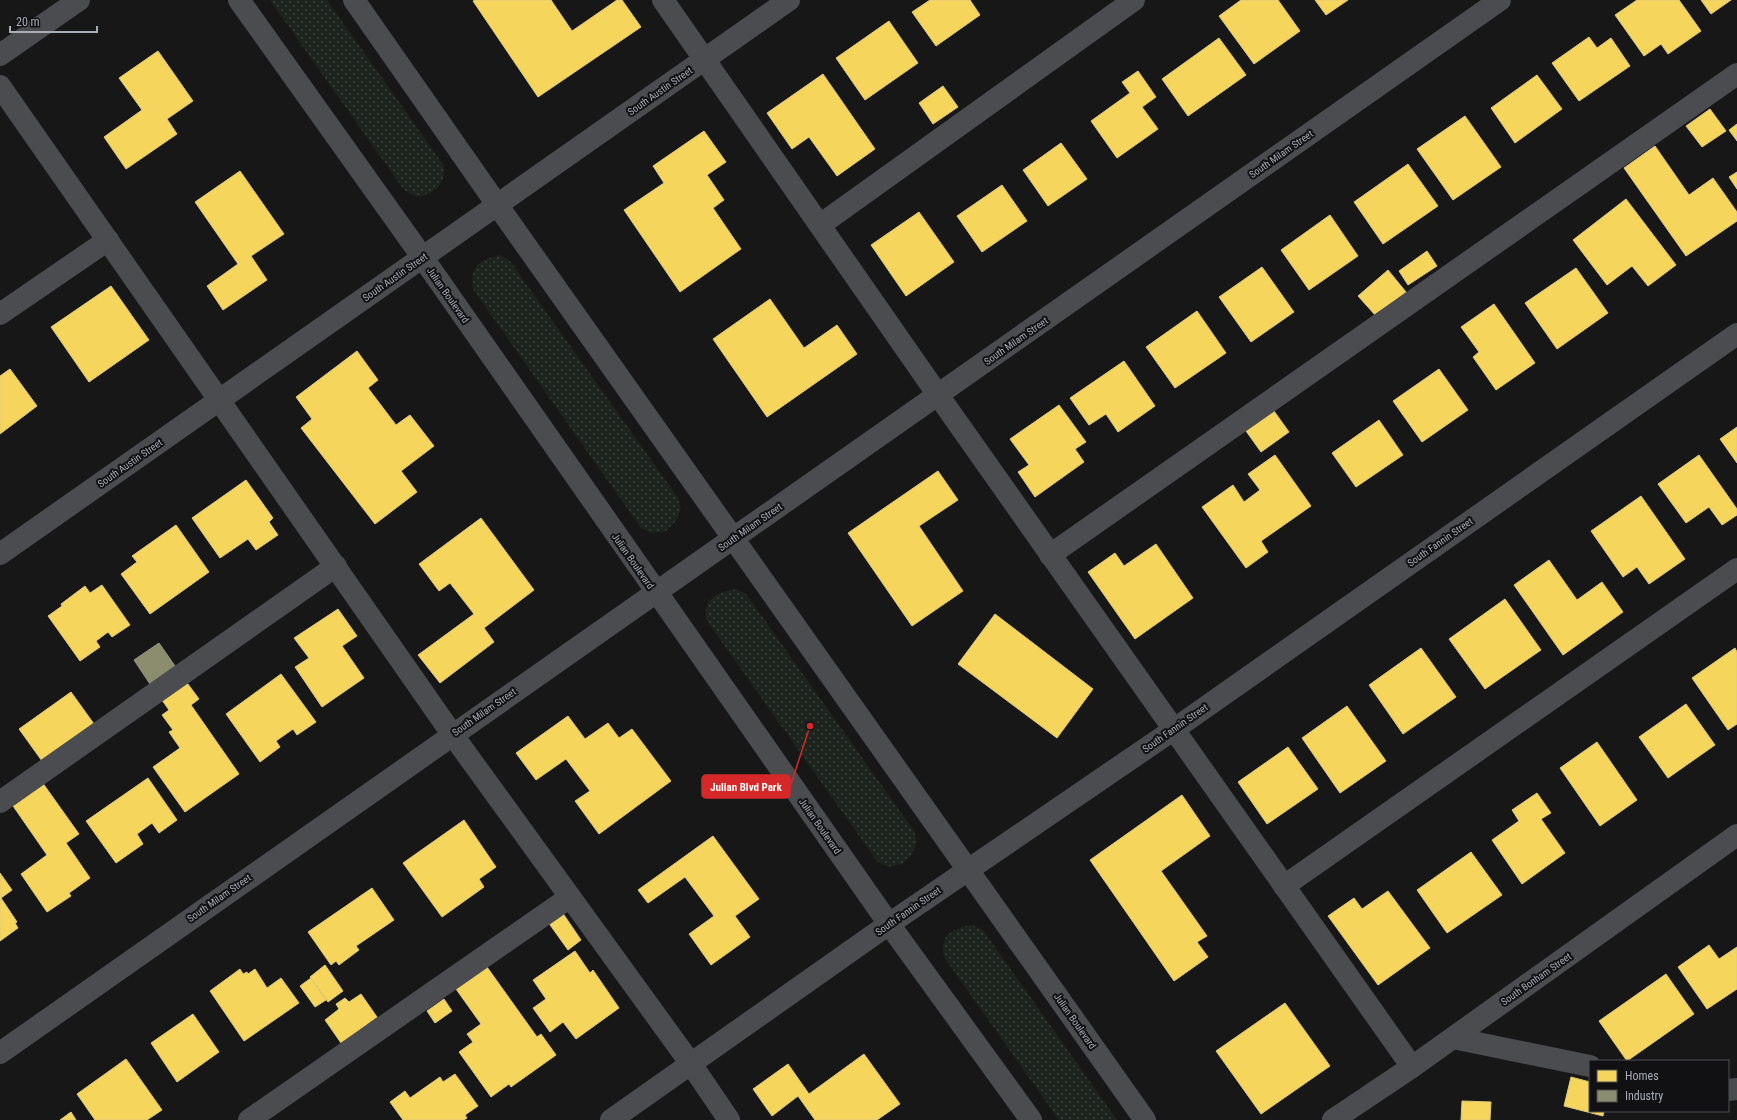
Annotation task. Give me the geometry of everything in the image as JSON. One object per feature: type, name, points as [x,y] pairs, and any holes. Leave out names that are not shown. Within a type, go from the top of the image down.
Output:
[{"type":"street","points":[[0,55],[79,0]]},
{"type":"street","name":"Julian Boulevard","points":[[238,0],[423,258],[655,592],[889,924],[1031,1120]]},
{"type":"street","name":"Julian Boulevard","points":[[354,0],[733,539],[1145,1120]]},
{"type":"street","points":[[663,0],[1050,555],[1412,1067]]},
{"type":"street","name":"South Austin Street","points":[[0,554],[498,206],[789,0]]},
{"type":"street","points":[[820,225],[1134,0]]},
{"type":"street","name":"South Milam Street","points":[[0,1052],[1500,0]]},
{"type":"street","points":[[1050,555],[1737,74]]},
{"type":"street","points":[[0,86],[452,734],[691,1064],[729,1120]]},
{"type":"street","points":[[0,314],[108,240]]},
{"type":"street","name":"South Fannin Street","points":[[611,1120],[968,869],[1173,730],[1737,334]]},
{"type":"street","points":[[0,802],[336,566]]},
{"type":"street","points":[[1284,886],[1737,569]]},
{"type":"street","name":"South Bonham Street","points":[[1334,1120],[1412,1067],[1737,835]]},
{"type":"street","points":[[249,1120],[570,896]]},
{"type":"street","points":[[1452,1038],[1589,1066]]},
{"type":"shaded area","points":[[270,0],[327,0],[444,166],[443,179],[438,188],[417,197],[404,190]]},
{"type":"shaded area","points":[[500,255],[510,261],[678,498],[681,509],[676,521],[666,531],[652,533],[641,528],[473,289],[473,275],[477,266],[486,259]]},
{"type":"shaded area","points":[[736,589],[746,594],[914,831],[917,842],[912,854],[902,864],[888,867],[877,861],[707,621],[707,607],[712,598],[722,592]]},
{"type":"shaded area","points":[[972,925],[983,930],[1117,1120],[1059,1120],[944,957],[944,943],[949,934],[959,928]]},
{"type":"building: Homes","points":[[551,0],[572,31],[617,0],[622,0],[641,27],[538,97],[473,1]]},
{"type":"building: Homes","points":[[930,0],[970,0],[980,15],[936,46],[912,12]]},
{"type":"building: Homes","points":[[1241,0],[1278,0],[1300,31],[1254,64],[1219,16]]},
{"type":"building: Homes","points":[[1315,0],[1348,0],[1326,15]]},
{"type":"building: Homes","points":[[1637,0],[1679,0],[1701,31],[1668,54],[1661,44],[1644,56],[1615,15]]},
{"type":"building: Homes","points":[[1701,0],[1731,0],[1711,14]]},
{"type":"building: Homes","points":[[889,21],[918,63],[865,100],[836,58]]},
{"type":"building: Homes","points":[[1589,37],[1597,48],[1611,38],[1630,66],[1579,101],[1552,63]]},
{"type":"building: Homes","points":[[1219,38],[1246,75],[1188,116],[1162,79]]},
{"type":"building: Homes","points":[[158,51],[193,101],[167,119],[177,134],[126,169],[104,137],[142,110],[119,78]]},
{"type":"building: Homes","points":[[1138,71],[1156,97],[1142,107],[1158,129],[1117,158],[1091,121],[1130,93],[1122,82]]},
{"type":"building: Homes","points":[[823,74],[875,149],[837,176],[809,137],[792,149],[767,113]]},
{"type":"building: Homes","points":[[1537,75],[1562,109],[1515,143],[1491,108]]},
{"type":"building: Homes","points":[[943,86],[958,107],[933,124],[919,103]]},
{"type":"building: Homes","points":[[1710,109],[1726,131],[1702,147],[1686,126]]},
{"type":"building: Homes","points":[[1465,116],[1501,167],[1453,200],[1417,149]]},
{"type":"building: Homes","points":[[1737,124],[1737,141],[1729,130]]},
{"type":"building: Homes","points":[[704,131],[726,162],[707,175],[724,200],[713,208],[741,249],[680,292],[624,210],[664,183],[653,166]]},
{"type":"building: Homes","points":[[1061,143],[1087,179],[1048,206],[1023,170]]},
{"type":"building: Homes","points":[[1655,146],[1689,195],[1713,178],[1737,212],[1737,221],[1686,256],[1624,168]]},
{"type":"building: Homes","points":[[1408,164],[1438,206],[1383,244],[1354,202]]},
{"type":"building: Homes","points":[[240,171],[284,234],[251,256],[267,280],[223,310],[207,286],[238,264],[195,202]]},
{"type":"building: Homes","points":[[1737,172],[1737,189],[1729,177]]},
{"type":"building: Homes","points":[[1002,185],[1027,221],[982,252],[957,216]]},
{"type":"building: Homes","points":[[1626,199],[1676,265],[1648,286],[1632,266],[1607,285],[1573,240]]},
{"type":"building: Homes","points":[[919,212],[954,262],[906,296],[871,245]]},
{"type":"building: Homes","points":[[1330,215],[1358,256],[1309,290],[1281,250]]},
{"type":"building: Homes","points":[[1427,251],[1437,266],[1408,285],[1399,271]]},
{"type":"building: Homes","points":[[1262,267],[1294,312],[1251,342],[1219,297]]},
{"type":"building: Homes","points":[[1576,268],[1608,313],[1557,349],[1525,303]]},
{"type":"building: Homes","points":[[1388,270],[1406,292],[1376,316],[1358,296]]},
{"type":"building: Homes","points":[[111,286],[149,340],[89,382],[51,327]]},
{"type":"building: Homes","points":[[770,299],[804,348],[837,325],[857,354],[767,417],[713,339]]},
{"type":"building: Homes","points":[[1494,304],[1535,363],[1496,390],[1473,357],[1479,352],[1461,327]]},
{"type":"building: Homes","points":[[1197,311],[1226,353],[1175,388],[1146,347]]},
{"type":"building: Homes","points":[[357,351],[378,380],[368,388],[396,425],[410,415],[434,446],[401,471],[417,492],[375,524],[301,428],[312,419],[296,397]]},
{"type":"building: Homes","points":[[1124,361],[1155,406],[1118,432],[1106,414],[1089,425],[1070,398]]},
{"type":"building: Homes","points":[[10,369],[37,406],[0,434],[0,376]]},
{"type":"building: Homes","points":[[1439,369],[1468,410],[1422,442],[1393,401]]},
{"type":"building: Homes","points":[[1059,405],[1086,442],[1075,449],[1084,462],[1035,497],[1018,472],[1029,465],[1010,439]]},
{"type":"building: Homes","points":[[1274,411],[1289,432],[1261,452],[1246,431]]},
{"type":"building: Homes","points":[[1379,420],[1403,455],[1356,487],[1332,453]]},
{"type":"building: Homes","points":[[1737,427],[1737,463],[1720,439]]},
{"type":"building: Homes","points":[[1275,455],[1311,506],[1261,541],[1268,552],[1246,568],[1202,507],[1233,485],[1244,502],[1260,490],[1248,474]]},
{"type":"building: Homes","points":[[1699,455],[1737,509],[1737,515],[1722,525],[1709,507],[1686,523],[1658,484]]},
{"type":"building: Homes","points":[[938,471],[958,500],[919,526],[963,591],[912,626],[848,533]]},
{"type":"building: Homes","points":[[246,480],[273,518],[269,522],[278,535],[256,550],[248,539],[220,558],[192,518]]},
{"type":"building: Homes","points":[[1641,496],[1685,559],[1649,584],[1637,567],[1623,577],[1591,531]]},
{"type":"building: Homes","points":[[481,518],[534,590],[484,628],[494,642],[440,683],[418,655],[474,614],[450,583],[439,591],[419,564]]},
{"type":"building: Homes","points":[[176,525],[209,572],[150,614],[121,574],[137,562],[132,556]]},
{"type":"building: Homes","points":[[1156,544],[1193,598],[1135,639],[1088,572],[1115,553],[1124,566]]},
{"type":"building: Homes","points":[[1549,560],[1577,600],[1602,582],[1623,612],[1563,655],[1514,585]]},
{"type":"building: Homes","points":[[102,585],[130,625],[112,637],[108,632],[96,641],[100,647],[80,661],[48,616],[85,586],[90,593]]},
{"type":"building: Homes","points":[[1505,599],[1541,650],[1485,689],[1449,639]]},
{"type":"building: Homes","points":[[338,609],[357,636],[342,646],[364,678],[322,707],[295,667],[309,658],[294,638]]},
{"type":"building: Homes","points":[[995,614],[1093,689],[1057,738],[958,664]]},
{"type":"building: Homes","points":[[1421,648],[1456,697],[1403,734],[1369,685]]},
{"type":"building: Homes","points":[[1735,648],[1737,652],[1737,724],[1728,730],[1692,678]]},
{"type":"building: Homes","points":[[281,674],[316,722],[297,735],[293,729],[276,741],[280,747],[260,762],[226,714]]},
{"type":"building: Homes","points":[[182,676],[199,699],[191,705],[239,774],[185,812],[153,767],[180,748],[169,732],[173,730],[162,715],[169,710],[157,693]]},
{"type":"building: Homes","points":[[71,692],[94,724],[42,761],[19,729]]},
{"type":"building: Homes","points":[[1686,704],[1715,745],[1668,778],[1639,737]]},
{"type":"building: Homes","points":[[1347,706],[1386,761],[1340,793],[1302,738]]},
{"type":"building: Homes","points":[[568,716],[585,739],[608,723],[619,738],[632,729],[671,781],[599,834],[575,801],[590,791],[566,759],[536,780],[516,753]]},
{"type":"building: Homes","points":[[1597,742],[1637,800],[1600,826],[1560,768]]},
{"type":"building: Homes","points":[[1288,747],[1318,789],[1267,824],[1238,782]]},
{"type":"building: Homes","points":[[148,778],[177,820],[159,833],[152,823],[137,834],[143,844],[116,863],[86,821]]},
{"type":"building: Homes","points":[[42,782],[79,834],[66,843],[90,878],[69,893],[71,896],[47,912],[21,874],[47,855],[11,803]]},
{"type":"building: Homes","points":[[1537,793],[1551,813],[1541,819],[1565,853],[1522,884],[1492,840],[1519,821],[1512,810]]},
{"type":"building: Homes","points":[[1182,795],[1210,836],[1161,871],[1207,936],[1197,942],[1208,957],[1174,981],[1090,860]]},
{"type":"building: Homes","points":[[464,820],[496,867],[479,879],[484,887],[442,917],[403,863]]},
{"type":"building: Homes","points":[[713,836],[759,899],[735,916],[750,937],[711,965],[689,934],[714,916],[685,877],[648,903],[638,890]]},
{"type":"building: Homes","points":[[1471,852],[1502,895],[1447,933],[1417,890]]},
{"type":"building: Homes","points":[[0,873],[12,890],[1,898],[17,922],[15,923],[18,928],[0,941]]},
{"type":"building: Homes","points":[[372,888],[394,920],[356,946],[359,950],[339,965],[336,961],[331,965],[308,932]]},
{"type":"building: Homes","points":[[1388,891],[1430,948],[1378,985],[1328,916],[1354,898],[1362,909]]},
{"type":"building: Homes","points":[[562,912],[581,940],[568,950],[548,922]]},
{"type":"building: Homes","points":[[1709,945],[1719,959],[1737,947],[1737,989],[1707,1009],[1678,967]]},
{"type":"building: Homes","points":[[575,951],[590,973],[593,970],[619,1008],[576,1039],[563,1022],[550,1032],[533,1008],[546,999],[533,980]]},
{"type":"building: Homes","points":[[325,965],[343,991],[328,1002],[310,977]]},
{"type":"building: Homes","points":[[487,967],[537,1037],[541,1034],[556,1055],[511,1087],[509,1084],[491,1097],[459,1052],[473,1042],[467,1034],[481,1024],[456,989]]},
{"type":"building: Homes","points":[[240,969],[243,974],[247,972],[248,974],[255,969],[267,988],[281,978],[299,1003],[244,1041],[210,991]]},
{"type":"building: Homes","points":[[1666,974],[1694,1014],[1628,1060],[1626,1060],[1599,1021]]},
{"type":"building: Homes","points":[[311,978],[326,1000],[315,1007],[300,986]]},
{"type":"building: Homes","points":[[361,994],[377,1017],[341,1043],[325,1020],[339,1009],[336,1004],[345,998],[349,1002]]},
{"type":"building: Homes","points":[[444,999],[452,1011],[435,1023],[427,1011]]},
{"type":"building: Homes","points":[[1285,1003],[1330,1066],[1261,1114],[1216,1051]]},
{"type":"building: Homes","points":[[193,1014],[219,1052],[177,1082],[151,1043]]},
{"type":"building: Homes","points":[[864,1054],[900,1104],[877,1120],[815,1120],[798,1096],[772,1116],[753,1089],[788,1064],[809,1094]]},
{"type":"building: Homes","points":[[126,1059],[162,1110],[147,1120],[95,1120],[77,1094]]},
{"type":"building: Homes","points":[[455,1074],[478,1106],[465,1115],[467,1118],[464,1120],[403,1120],[390,1102],[405,1091],[410,1098],[440,1077],[443,1082]]},
{"type":"building: Homes","points":[[1571,1077],[1589,1082],[1589,1112],[1604,1112],[1603,1116],[1564,1106]]},
{"type":"building: Homes","points":[[1462,1101],[1491,1102],[1490,1120],[1461,1120]]},
{"type":"building: Homes","points":[[71,1112],[76,1120],[60,1120]]},
{"type":"building: Industry","points":[[159,643],[175,666],[150,684],[134,660]]},
{"type":"place","name":"Julian Blvd Park","points":[[810,726]]}]
